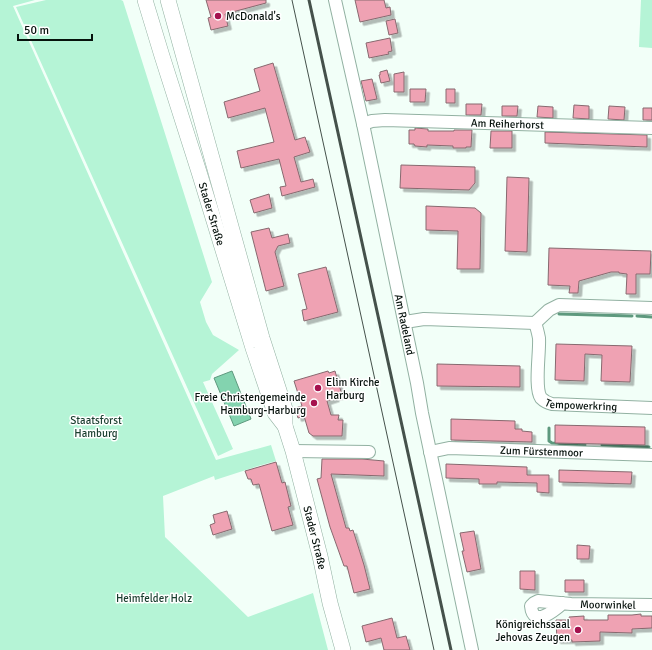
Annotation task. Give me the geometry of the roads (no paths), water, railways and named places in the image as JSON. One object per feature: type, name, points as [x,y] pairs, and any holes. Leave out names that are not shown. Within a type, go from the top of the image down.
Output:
[{"type":"main road","name":"Stader Straße","points":[[145,0],[253,348],[276,413],[285,426]]},
{"type":"main road","name":"Stader Straße","points":[[168,0],[262,338],[285,409],[285,426],[318,548],[330,603],[343,650]]},
{"type":"street","name":"Am Radeland","points":[[335,0],[405,322],[430,452],[472,650]]},
{"type":"street","name":"Am Reiherhorst","points":[[363,124],[372,121],[385,120],[652,128]]},
{"type":"street","points":[[405,322],[424,319],[535,323],[549,310],[558,305],[652,308]]},
{"type":"street","name":"Tempowerkring","points":[[535,323],[539,340],[538,392],[542,399],[548,403],[556,404],[652,408]]},
{"type":"street","name":"Zum Fürstenmoor","points":[[430,452],[449,448],[652,455]]},
{"type":"street","points":[[292,451],[370,452]]},
{"type":"street","name":"Moorwinkel","points":[[563,603],[652,605]]},
{"type":"waterway","points":[[559,314],[632,316]]},
{"type":"waterway","points":[[637,316],[652,317]]},
{"type":"waterway","points":[[549,428],[549,441],[552,443],[585,445]]},
{"type":"waterway","points":[[602,445],[649,447]]},
{"type":"tram line","points":[[292,0],[434,650]]},
{"type":"railway","points":[[309,0],[451,650]]},
{"type":"place","name":"McDonald's","points":[[218,16]]},
{"type":"place","name":"Elim Kirche Harburg","points":[[318,388]]},
{"type":"place","name":"Freie Christengemeinde Hamburg-Harburg","points":[[314,403]]},
{"type":"place","name":"Königreichssaal Jehovas Zeugen","points":[[578,630]]},
{"type":"park label","name":"Staatsforst Hamburg","points":[[96,426]]},
{"type":"park label","name":"Heimfelder Holz","points":[[154,598]]}]
